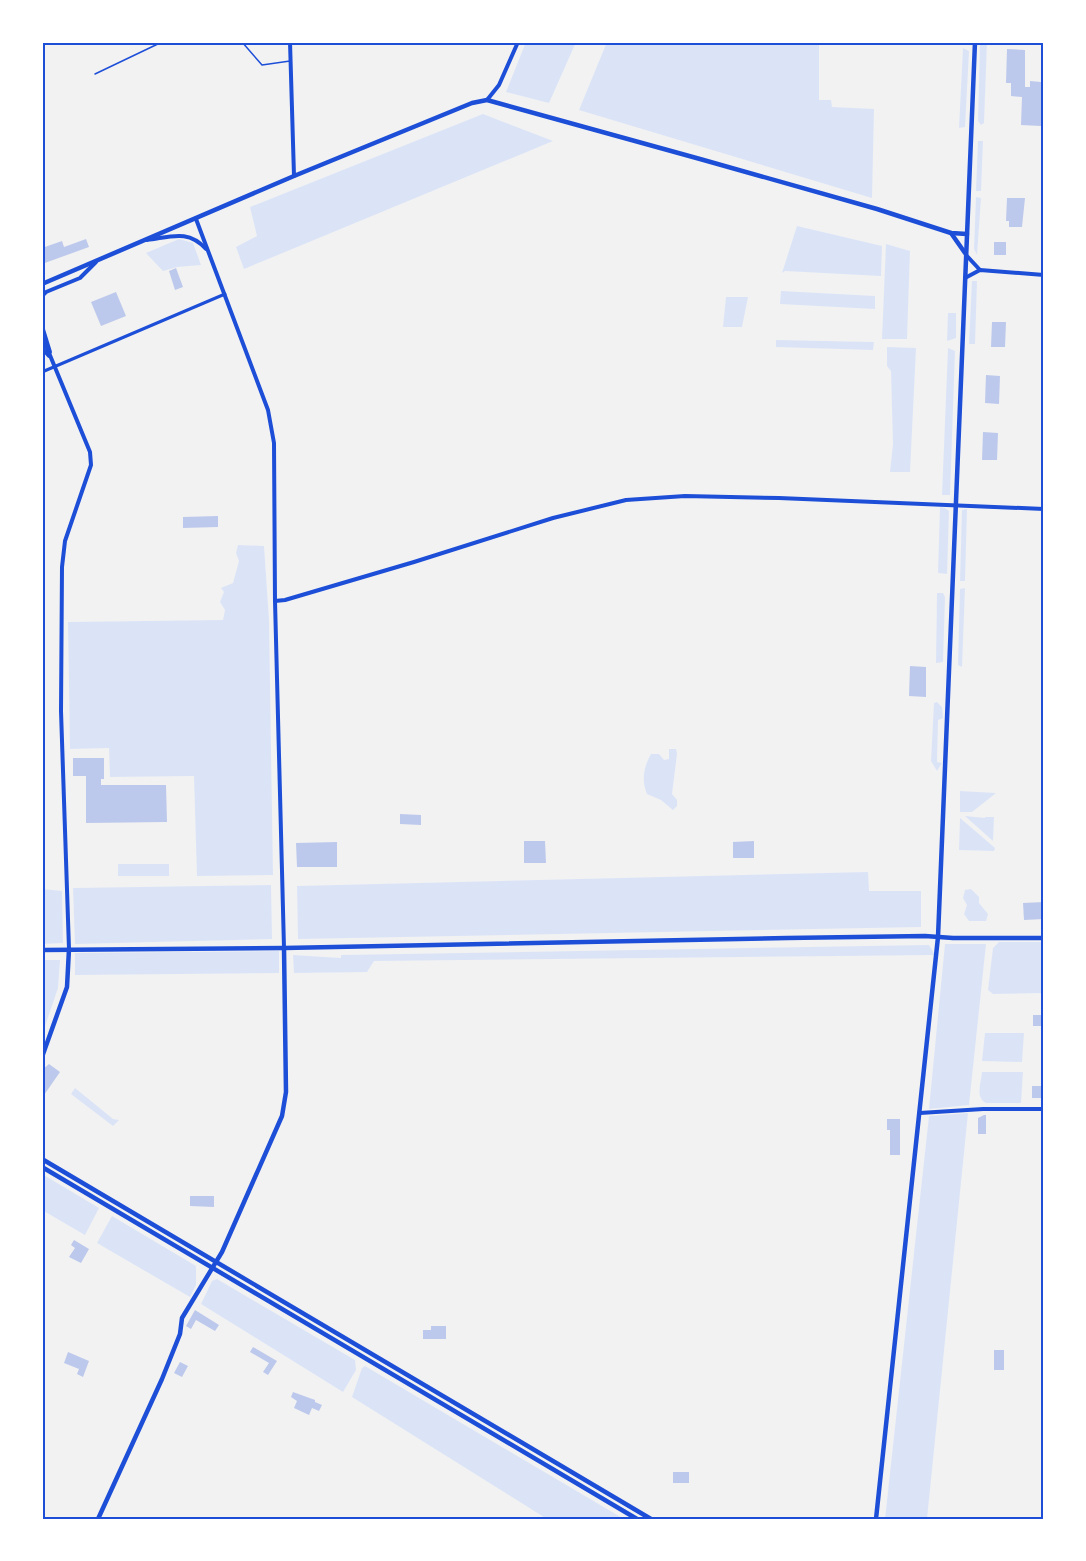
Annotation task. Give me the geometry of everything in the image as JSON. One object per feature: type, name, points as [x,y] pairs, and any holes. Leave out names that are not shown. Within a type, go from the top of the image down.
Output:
[{"type":"main road","points":[[876,1519],[938,937],[975,42]]},
{"type":"main road","points":[[42,284],[294,176],[472,103],[487,100],[877,209],[951,233],[967,234]]},
{"type":"main road","points":[[951,233],[966,254]]},
{"type":"main road","points":[[42,950],[284,948],[764,938],[1044,938]]},
{"type":"main road","points":[[99,1519],[162,1378],[180,1334],[182,1318],[217,1262],[277,1129],[285,1105],[284,948]]},
{"type":"main road","points":[[42,1057],[67,987],[69,949]]},
{"type":"main road","points":[[42,1159],[651,1519]]},
{"type":"main road","points":[[42,1167],[637,1519]]},
{"type":"street","points":[[290,42],[294,176]]},
{"type":"street","points":[[487,100],[500,85],[518,42]]},
{"type":"street","points":[[196,219],[272,426],[275,474],[275,601],[284,948]]},
{"type":"street","points":[[146,241],[187,235],[195,238],[209,251]]},
{"type":"street","points":[[966,254],[980,270]]},
{"type":"street","points":[[42,296],[46,292],[80,278],[97,262]]},
{"type":"street","points":[[965,278],[980,270],[1044,275]]},
{"type":"street","points":[[42,372],[225,294]]},
{"type":"street","points":[[42,326],[51,358]]},
{"type":"street","points":[[42,336],[91,459],[87,480],[66,541],[62,567],[61,711],[69,949]]},
{"type":"street","points":[[42,348],[51,358]]},
{"type":"street","points":[[275,601],[414,562],[553,518],[626,500],[685,496],[778,498],[1044,509]]},
{"type":"street","points":[[920,1113],[983,1109],[1044,1109]]},
{"type":"lane","points":[[95,74],[162,42]]},
{"type":"lane","points":[[242,42],[262,65],[291,61]]},
{"type":"shaded area","points":[[526,42],[576,42],[549,103],[506,92]]},
{"type":"shaded area","points":[[607,42],[819,42],[819,100],[831,100],[832,107],[874,109],[872,198],[579,110]]},
{"type":"shaded area","points":[[980,42],[987,42],[984,123],[981,125],[978,121]]},
{"type":"shaded area","points":[[963,48],[969,51],[965,127],[959,128]]},
{"type":"shaded area","points":[[483,114],[553,141],[244,269],[236,247],[257,236],[250,207]]},
{"type":"shaded area","points":[[978,141],[983,141],[981,191],[976,191]]},
{"type":"shaded area","points":[[976,197],[981,198],[977,255],[974,249]]},
{"type":"shaded area","points":[[797,226],[882,246],[881,276],[785,271],[782,273]]},
{"type":"shaded area","points":[[179,239],[193,243],[201,265],[163,271],[146,253]]},
{"type":"shaded area","points":[[886,244],[910,251],[907,339],[882,339]]},
{"type":"shaded area","points":[[972,281],[977,281],[975,344],[969,344]]},
{"type":"shaded area","points":[[781,291],[875,296],[875,309],[780,304]]},
{"type":"shaded area","points":[[726,297],[748,297],[742,327],[723,327]]},
{"type":"shaded area","points":[[948,313],[956,313],[956,338],[947,341]]},
{"type":"shaded area","points":[[776,340],[874,342],[873,350],[776,347]]},
{"type":"shaded area","points":[[887,347],[916,348],[910,472],[890,472],[893,444],[891,371],[887,366]]},
{"type":"shaded area","points":[[948,348],[955,351],[950,495],[942,495]]},
{"type":"shaded area","points":[[940,507],[949,511],[947,574],[938,573]]},
{"type":"shaded area","points":[[967,509],[965,581],[960,581],[962,510]]},
{"type":"shaded area","points":[[238,545],[264,546],[269,620],[273,875],[197,876],[194,776],[110,777],[109,748],[70,749],[68,622],[223,620],[225,610],[220,602],[224,592],[221,588],[233,583],[239,561],[236,553]]},
{"type":"shaded area","points":[[965,588],[962,667],[958,665],[960,589]]},
{"type":"shaded area","points":[[937,593],[943,593],[945,597],[943,662],[936,663]]},
{"type":"shaded area","points":[[937,702],[942,707],[943,718],[938,720],[937,762],[942,763],[937,771],[931,761],[934,703]]},
{"type":"shaded area","points":[[669,749],[676,749],[677,754],[672,794],[677,800],[677,806],[673,810],[661,800],[647,794],[644,784],[645,768],[651,754],[659,754],[664,760],[669,759]]},
{"type":"shaded area","points":[[960,791],[996,793],[972,812],[960,812]]},
{"type":"shaded area","points":[[965,816],[994,817],[993,841]]},
{"type":"shaded area","points":[[960,818],[995,848],[994,851],[959,850]]},
{"type":"shaded area","points":[[118,864],[169,864],[169,876],[118,876]]},
{"type":"shaded area","points":[[868,872],[869,891],[921,891],[921,927],[298,939],[297,886]]},
{"type":"shaded area","points":[[271,885],[272,939],[75,944],[73,888]]},
{"type":"shaded area","points":[[42,889],[62,891],[63,943],[42,944]]},
{"type":"shaded area","points":[[971,889],[979,897],[979,903],[988,914],[986,921],[969,921],[964,914],[967,905],[963,898],[965,890]]},
{"type":"shaded area","points":[[999,942],[1044,942],[1044,993],[993,994],[988,990],[993,948]]},
{"type":"shaded area","points":[[945,944],[986,944],[969,1105],[929,1109]]},
{"type":"shaded area","points":[[929,945],[935,955],[374,961],[367,972],[294,973],[293,955],[341,958],[341,955]]},
{"type":"shaded area","points":[[279,951],[279,973],[75,975],[75,953]]},
{"type":"shaded area","points":[[42,960],[60,960],[58,988],[42,1035]]},
{"type":"shaded area","points":[[985,1033],[1024,1033],[1022,1062],[982,1061]]},
{"type":"shaded area","points":[[982,1072],[1023,1072],[1021,1103],[986,1103],[983,1101],[980,1090]]},
{"type":"shaded area","points":[[75,1088],[113,1119],[119,1120],[113,1126],[71,1094]]},
{"type":"shaded area","points":[[968,1113],[927,1519],[885,1519],[929,1116]]},
{"type":"shaded area","points":[[42,1174],[99,1208],[85,1235],[42,1210]]},
{"type":"shaded area","points":[[112,1216],[196,1266],[196,1285],[190,1297],[97,1243]]},
{"type":"shaded area","points":[[217,1279],[355,1360],[356,1370],[343,1392],[201,1304],[212,1281]]},
{"type":"shaded area","points":[[365,1366],[624,1519],[547,1519],[352,1397],[362,1368]]},
{"type":"building","points":[[1007,49],[1025,50],[1025,87],[1030,87],[1030,81],[1041,82],[1042,62],[1044,62],[1041,126],[1021,125],[1022,97],[1011,96],[1011,83],[1006,83]]},
{"type":"building","points":[[1007,198],[1025,198],[1022,227],[1009,227],[1009,221],[1006,221]]},
{"type":"building","points":[[86,239],[89,247],[42,264],[42,248],[62,241],[64,247]]},
{"type":"building","points":[[994,242],[1006,242],[1006,255],[994,255]]},
{"type":"building","points":[[176,268],[183,287],[175,290],[169,271]]},
{"type":"building","points":[[116,292],[126,316],[101,326],[91,302]]},
{"type":"building","points":[[992,322],[1006,322],[1005,347],[991,347]]},
{"type":"building","points":[[986,375],[1000,376],[999,404],[985,403]]},
{"type":"building","points":[[983,432],[998,433],[997,460],[982,460]]},
{"type":"building","points":[[218,516],[218,527],[183,528],[183,517]]},
{"type":"building","points":[[910,666],[926,667],[926,697],[909,696]]},
{"type":"building","points":[[73,758],[104,758],[104,779],[101,779],[101,785],[166,785],[167,822],[86,823],[86,776],[73,776]]},
{"type":"building","points":[[400,814],[421,815],[421,825],[400,824]]},
{"type":"building","points":[[524,841],[545,841],[546,863],[524,863]]},
{"type":"building","points":[[754,841],[754,858],[733,858],[733,842]]},
{"type":"building","points":[[337,842],[337,867],[297,867],[296,843]]},
{"type":"building","points":[[1044,902],[1044,919],[1024,920],[1023,903]]},
{"type":"building","points":[[1033,1015],[1044,1015],[1044,1026],[1033,1026]]},
{"type":"building","points":[[49,1064],[60,1072],[42,1098],[42,1070]]},
{"type":"building","points":[[1032,1086],[1044,1086],[1044,1098],[1032,1098]]},
{"type":"building","points":[[986,1115],[986,1134],[978,1134],[978,1118]]},
{"type":"building","points":[[887,1119],[900,1119],[900,1155],[890,1155],[890,1130],[887,1130]]},
{"type":"building","points":[[190,1196],[214,1196],[214,1207],[190,1206]]},
{"type":"building","points":[[74,1240],[89,1249],[81,1263],[69,1257],[75,1248],[71,1245]]},
{"type":"building","points":[[195,1310],[219,1325],[215,1331],[196,1320],[191,1329],[186,1326]]},
{"type":"building","points":[[431,1326],[446,1326],[446,1339],[423,1339],[423,1330],[431,1330]]},
{"type":"building","points":[[253,1347],[277,1361],[268,1375],[263,1372],[269,1363],[250,1352]]},
{"type":"building","points":[[994,1350],[1004,1350],[1004,1370],[994,1370]]},
{"type":"building","points":[[68,1352],[89,1361],[83,1377],[77,1374],[79,1369],[64,1363]]},
{"type":"building","points":[[180,1362],[188,1366],[182,1377],[174,1373]]},
{"type":"building","points":[[293,1392],[322,1405],[319,1411],[312,1408],[309,1415],[294,1408],[297,1401],[291,1397]]},
{"type":"building","points":[[673,1472],[689,1472],[689,1483],[673,1483]]}]
